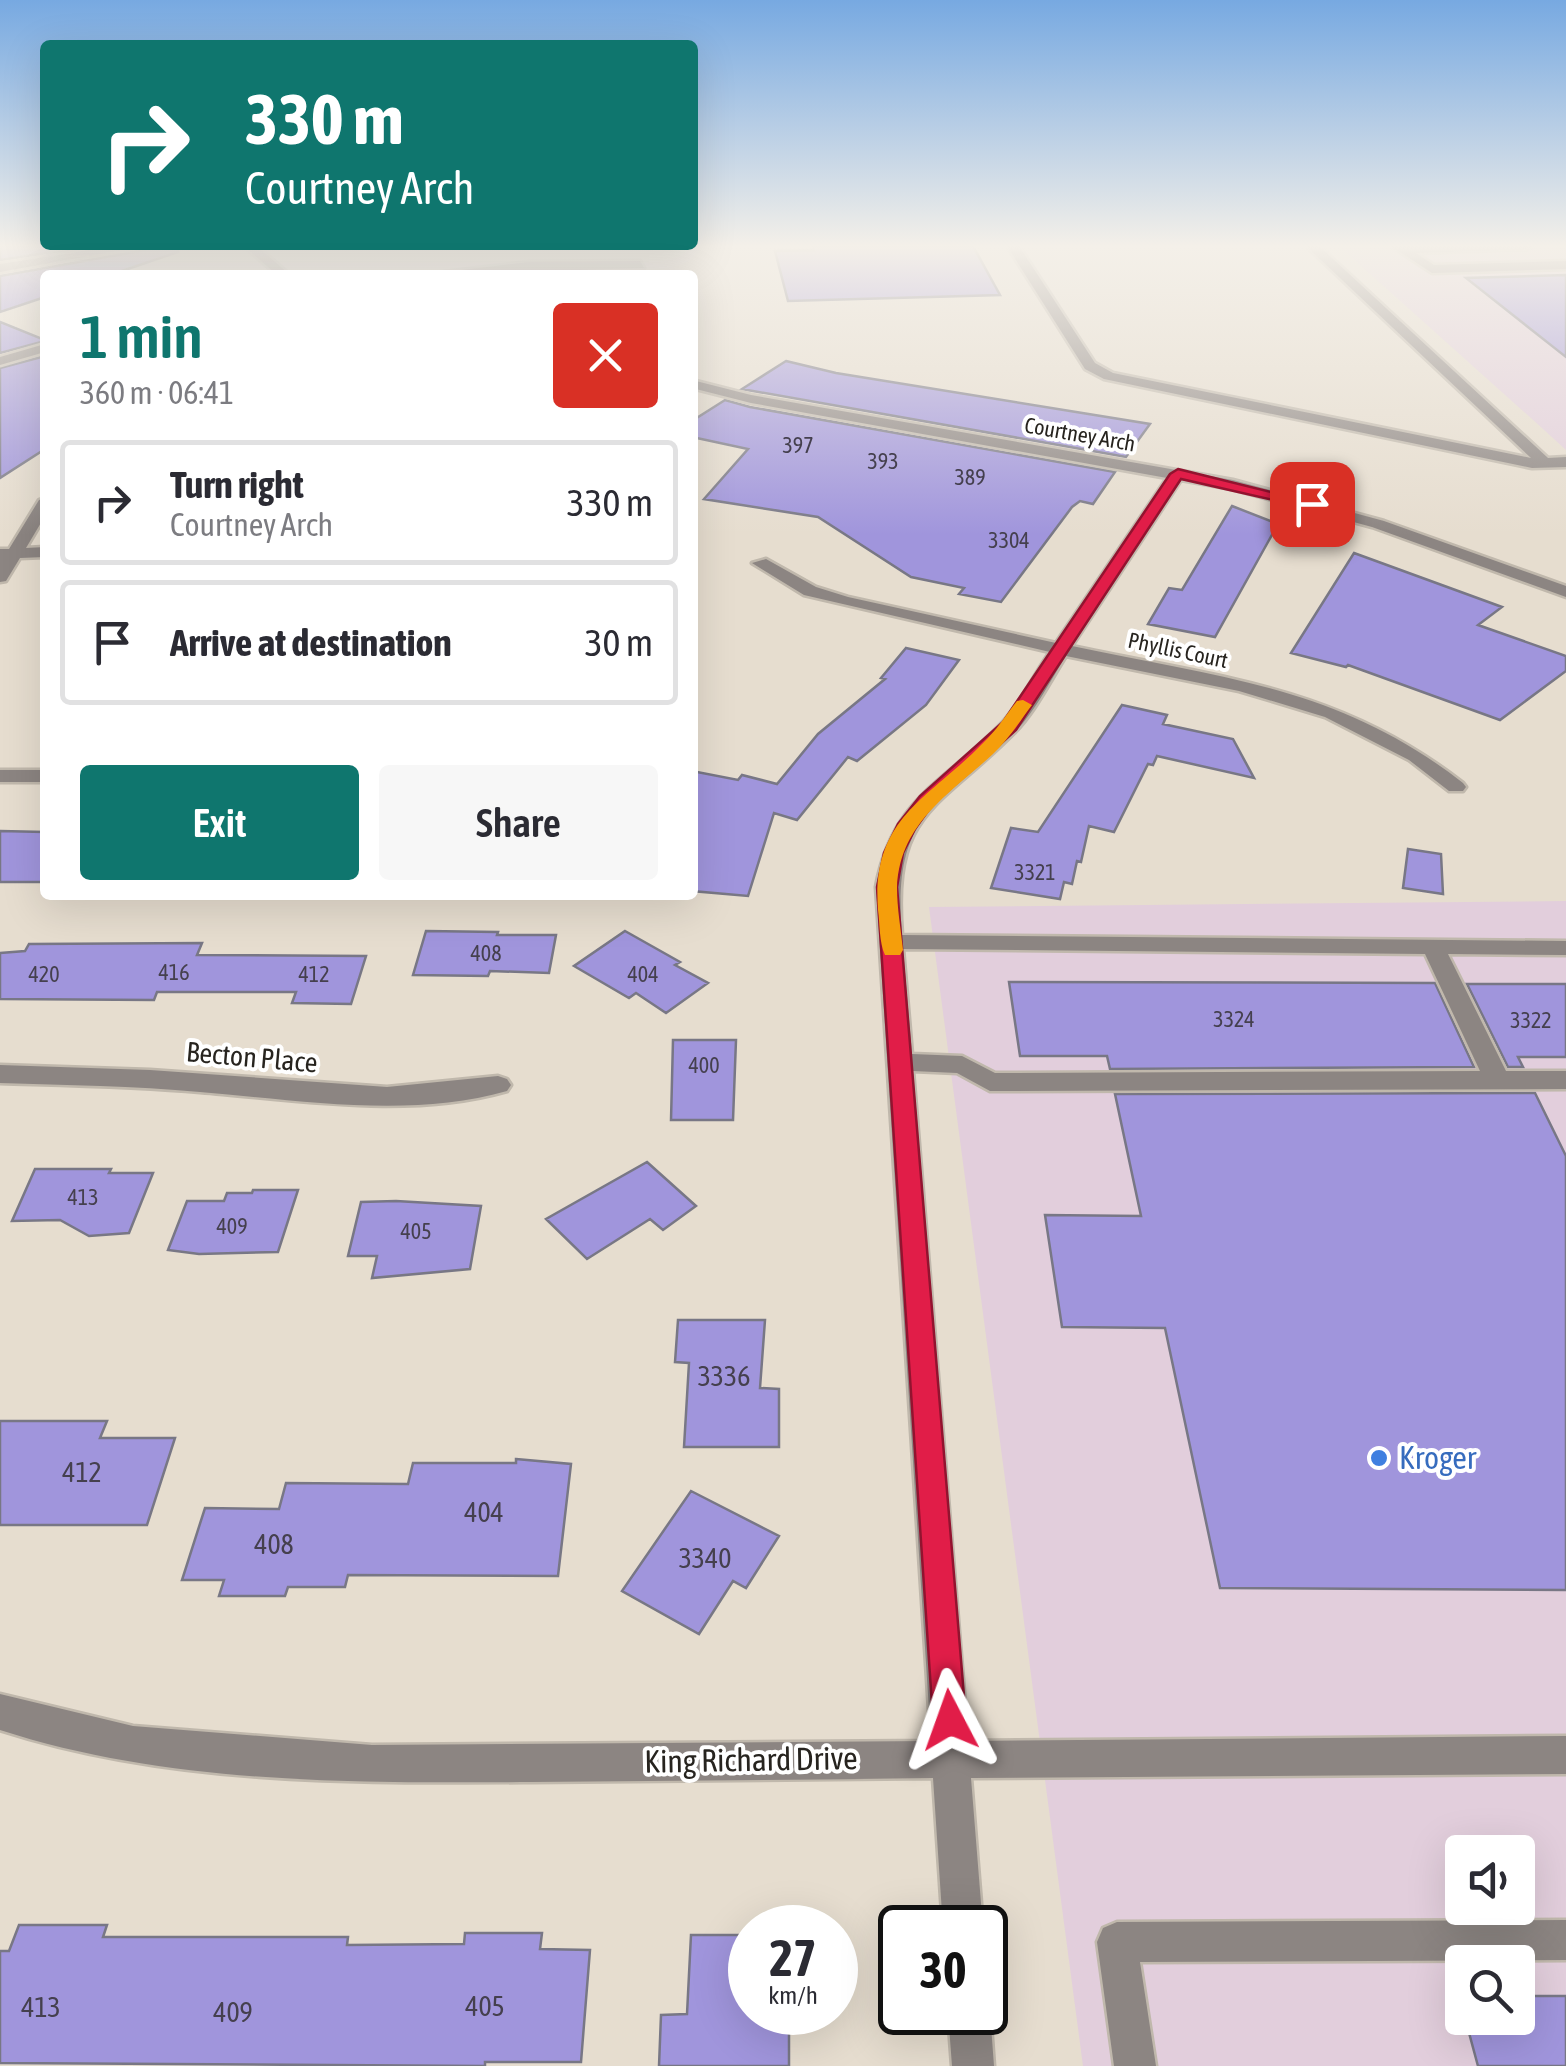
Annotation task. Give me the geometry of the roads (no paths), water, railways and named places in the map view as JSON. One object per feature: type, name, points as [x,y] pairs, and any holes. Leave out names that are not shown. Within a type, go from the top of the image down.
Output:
[{"type":"street","points":[[1075,342],[1090,366],[1109,376],[1544,462],[1566,462]]},
{"type":"street","points":[[1416,342],[1544,462]]},
{"type":"street","points":[[0,361],[40,349]]},
{"type":"street","name":"Courtney Arch","points":[[698,386],[751,399],[1178,474],[1378,524],[1566,592]]},
{"type":"street","points":[[962,1905],[887,887],[894,853],[905,828],[926,800],[1010,726],[1178,474]]},
{"type":"street","points":[[0,577],[7,553],[40,510]]},
{"type":"street","points":[[7,553],[40,552]]},
{"type":"street","name":"Phyllis Court","points":[[760,563],[810,591],[844,601],[1300,700],[1351,717],[1423,757],[1456,787]]},
{"type":"street","points":[[0,776],[40,776]]},
{"type":"street","points":[[892,942],[1566,948]]},
{"type":"street","points":[[1433,947],[1497,1080]]},
{"type":"street","points":[[900,1062],[962,1065],[990,1082],[1566,1080]]},
{"type":"street","name":"Becton Place","points":[[0,1074],[134,1077],[387,1098],[454,1094],[498,1085]]},
{"type":"street","name":"King Richard Drive","points":[[0,1712],[132,1745],[372,1764],[1566,1755]]},
{"type":"street","points":[[1135,2066],[1117,1942],[1566,1940]]},
{"type":"street","points":[[971,2035],[973,2066]]},
{"type":"place","name":"Kroger","points":[[1379,1458]]}]
